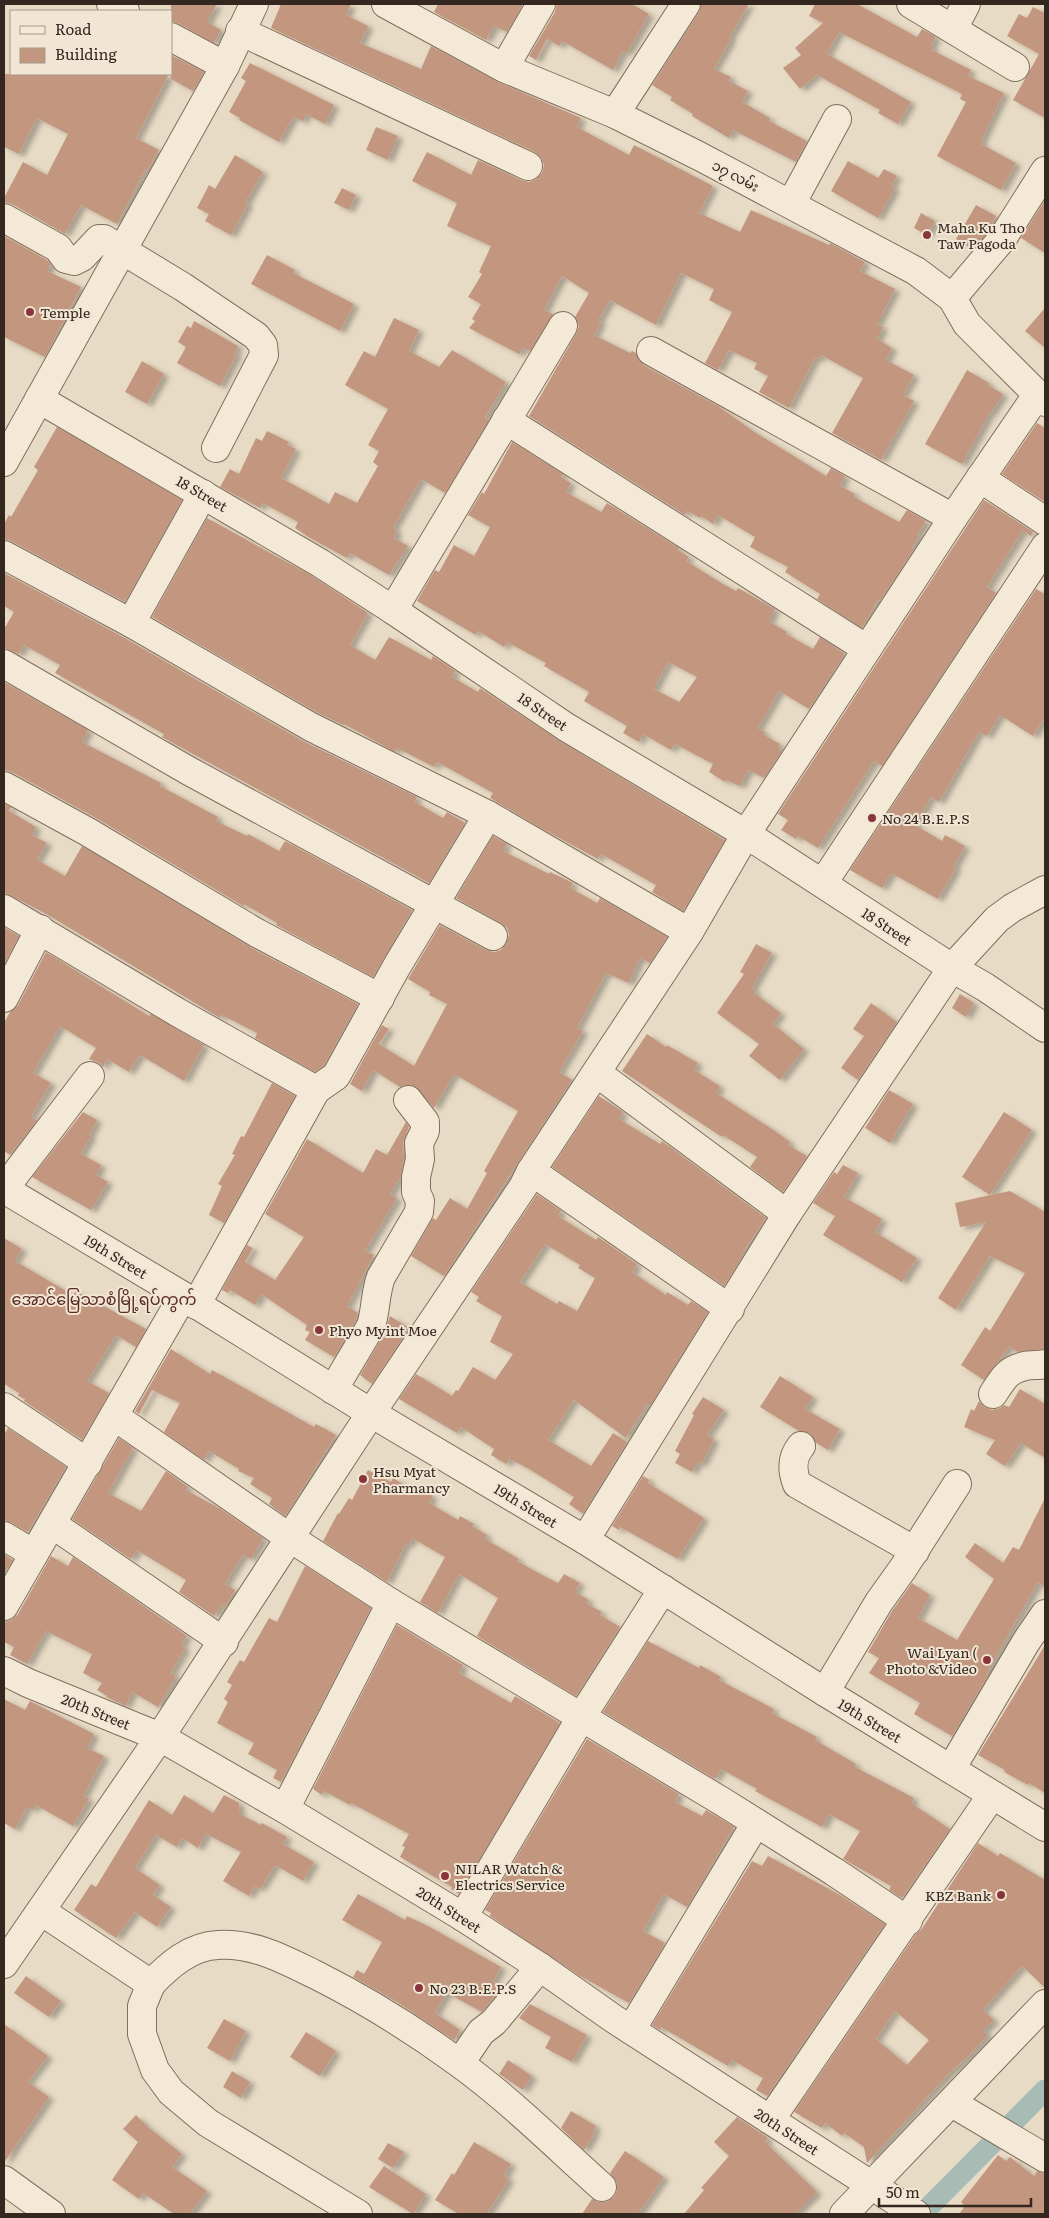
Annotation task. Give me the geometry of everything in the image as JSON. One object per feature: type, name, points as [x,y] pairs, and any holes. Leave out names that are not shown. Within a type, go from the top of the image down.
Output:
[{"type":"street","points":[[111,4],[123,10]]},
{"type":"street","points":[[4,462],[14,421],[39,399],[225,66],[254,4]]},
{"type":"street","name":"၁၇ လမ်း","points":[[386,4],[504,68],[615,114],[791,204],[916,271],[952,298],[967,324],[1041,399]]},
{"type":"street","points":[[504,68],[541,4]]},
{"type":"street","points":[[615,114],[686,4]]},
{"type":"street","points":[[911,4],[1014,67]]},
{"type":"street","points":[[953,29],[966,4]]},
{"type":"street","points":[[240,31],[528,166]]},
{"type":"street","points":[[172,38],[225,66]]},
{"type":"street","points":[[791,204],[837,119]]},
{"type":"street","points":[[952,298],[1002,239],[1045,171]]},
{"type":"street","points":[[4,218],[58,248],[66,259],[74,261],[82,257],[99,239],[104,239],[123,249],[256,336],[263,345],[264,355],[216,448]]},
{"type":"street","points":[[394,610],[563,326]]},
{"type":"street","points":[[651,351],[953,518]]},
{"type":"street","name":"18 Street","points":[[39,399],[320,563],[394,610],[566,727],[746,834],[952,968],[985,987],[1045,1028]]},
{"type":"street","points":[[4,1964],[224,1642],[371,1414],[523,1187],[531,1171],[689,932],[746,834],[953,518],[980,478],[1041,399]]},
{"type":"street","points":[[506,420],[867,649]]},
{"type":"street","points":[[980,478],[1045,521]]},
{"type":"street","points":[[131,623],[203,494]]},
{"type":"street","points":[[822,883],[1045,547]]},
{"type":"street","points":[[4,555],[131,623],[312,727],[488,815],[689,932]]},
{"type":"street","points":[[4,664],[189,772],[435,903],[493,936]]},
{"type":"street","points":[[4,786],[88,832],[257,933],[380,998]]},
{"type":"street","points":[[4,1606],[114,1416],[190,1300],[316,1090],[336,1076],[435,903],[488,815]]},
{"type":"street","points":[[584,1540],[730,1309],[787,1214],[952,968],[997,919],[1012,908],[1045,890]]},
{"type":"street","points":[[4,909],[177,1012],[316,1090]]},
{"type":"street","points":[[4,998],[40,929]]},
{"type":"street","points":[[597,1073],[787,1214]]},
{"type":"street","points":[[4,1189],[90,1076]]},
{"type":"street","points":[[333,1390],[371,1326],[375,1315],[377,1286],[419,1212],[420,1201],[416,1192],[416,1177],[420,1159],[419,1143],[425,1131],[425,1122],[408,1100]]},
{"type":"street","points":[[531,1171],[730,1309]]},
{"type":"street","name":"19th Street","points":[[4,1189],[190,1300],[371,1414],[663,1588],[825,1692],[1045,1827]]},
{"type":"street","points":[[993,1394],[1009,1371],[1027,1365],[1039,1366],[1045,1364]]},
{"type":"street","points":[[4,1407],[88,1463]]},
{"type":"street","points":[[114,1416],[290,1538],[391,1602],[756,1823],[908,1921]]},
{"type":"street","points":[[801,1446],[795,1453],[792,1472],[797,1484],[915,1551]]},
{"type":"street","points":[[825,1692],[880,1602],[957,1484]]},
{"type":"street","points":[[52,1524],[224,1642]]},
{"type":"street","points":[[4,1536],[34,1554]]},
{"type":"street","points":[[463,1917],[582,1716],[663,1588]]},
{"type":"street","points":[[285,1809],[391,1602]]},
{"type":"street","points":[[951,1769],[1021,1650],[1045,1614]]},
{"type":"street","name":"20th Street","points":[[4,1671],[28,1683],[160,1737],[285,1809],[463,1917],[631,2030],[907,2208]]},
{"type":"street","points":[[770,2120],[908,1921],[992,1795]]},
{"type":"street","points":[[631,2030],[756,1823]]},
{"type":"street","points":[[41,1911],[150,1984]]},
{"type":"street","points":[[358,2214],[208,2123],[171,2092],[154,2070],[142,2034],[142,2006],[150,1984],[180,1958],[200,1948],[217,1945],[238,1945],[266,1951],[348,1991],[460,2063],[602,2187]]},
{"type":"street","points":[[460,2063],[481,2032],[494,2022],[540,1967]]},
{"type":"street","points":[[844,2214],[1045,2004]]},
{"type":"street","points":[[952,2103],[1045,2158]]},
{"type":"street","points":[[4,2180],[52,2214]]},
{"type":"building","points":[[171,4],[217,4],[207,22],[221,30],[214,43],[172,21]]},
{"type":"building","points":[[281,4],[351,4],[346,15],[368,26],[360,43],[421,69],[431,46],[498,82],[581,118],[577,127],[629,155],[634,145],[713,186],[699,213],[740,232],[751,210],[829,245],[830,243],[865,262],[860,271],[895,289],[877,324],[883,327],[877,339],[892,348],[886,360],[914,375],[903,395],[914,401],[881,460],[832,433],[863,378],[821,355],[819,359],[815,358],[789,408],[759,392],[768,376],[754,369],[757,363],[729,350],[718,370],[705,363],[732,312],[709,300],[714,289],[681,273],[656,325],[610,300],[598,321],[601,322],[594,335],[630,353],[632,351],[636,353],[643,365],[718,406],[753,431],[826,476],[831,468],[845,476],[840,486],[855,494],[854,497],[899,522],[907,510],[926,521],[917,535],[919,536],[912,548],[914,549],[880,601],[878,599],[862,628],[817,599],[820,594],[785,572],[788,567],[750,547],[755,537],[718,515],[713,524],[701,516],[700,518],[687,511],[685,515],[529,416],[576,334],[579,326],[575,317],[589,293],[562,276],[544,310],[553,314],[530,351],[523,348],[519,354],[469,328],[475,321],[472,319],[481,304],[468,297],[482,274],[479,272],[491,246],[447,226],[457,203],[412,181],[427,152],[471,175],[478,160],[529,182],[536,179],[542,173],[544,165],[541,158],[535,152],[271,28]]},
{"type":"building","points":[[438,4],[523,4],[507,32],[494,26],[486,40],[434,12]]},
{"type":"building","points":[[557,4],[632,4],[649,14],[627,53],[623,51],[613,70],[562,41],[559,46],[547,39],[536,60],[529,56],[555,12]]},
{"type":"building","points":[[701,4],[749,4],[714,69],[731,77],[729,81],[748,91],[742,102],[770,118],[769,121],[807,141],[796,162],[733,130],[729,138],[692,116],[693,114],[670,100],[672,97],[652,85],[699,12]]},
{"type":"building","points":[[815,4],[857,4],[917,37],[922,29],[936,37],[931,46],[933,47],[932,50],[971,70],[968,76],[1004,93],[981,141],[983,142],[981,144],[1016,163],[1001,190],[937,156],[966,102],[960,99],[962,94],[839,32],[827,54],[911,102],[898,124],[878,113],[880,110],[817,75],[800,89],[783,68],[801,55],[795,48],[823,23],[809,16]]},
{"type":"building","points":[[1033,7],[1045,13],[1045,118],[1013,100],[1039,54],[1007,36],[1019,14],[1027,18]]},
{"type":"building","points":[[172,56],[204,72],[193,91],[171,79]]},
{"type":"building","points":[[250,63],[334,105],[325,124],[306,114],[303,121],[293,117],[279,142],[239,120],[240,118],[229,112],[246,81],[241,78]]},
{"type":"building","points":[[4,74],[168,75],[136,138],[159,150],[147,171],[145,170],[117,224],[81,205],[65,234],[12,204],[4,202],[4,198],[23,162],[47,175],[68,134],[37,118],[19,154],[4,147]]},
{"type":"building","points":[[376,127],[398,136],[388,160],[366,150]]},
{"type":"building","points":[[235,155],[263,172],[245,203],[248,204],[231,235],[205,221],[209,214],[197,208],[209,185],[215,189]]},
{"type":"building","points":[[848,161],[878,178],[884,169],[897,176],[891,186],[895,188],[878,218],[831,191]]},
{"type":"building","points":[[342,188],[356,195],[349,210],[334,203]]},
{"type":"building","points":[[1045,200],[1045,253],[1021,238]]},
{"type":"building","points":[[976,205],[996,216],[987,233],[973,249],[956,239]]},
{"type":"building","points":[[921,213],[935,221],[927,235],[914,228]]},
{"type":"building","points":[[4,236],[47,260],[51,264],[47,271],[81,287],[45,357],[4,337]]},
{"type":"building","points":[[267,255],[295,270],[293,273],[354,304],[340,331],[251,284]]},
{"type":"building","points":[[1045,308],[1045,348],[1025,331]]},
{"type":"building","points":[[394,318],[419,330],[409,351],[439,367],[452,350],[506,382],[485,418],[489,420],[445,493],[421,479],[393,528],[397,531],[394,538],[408,546],[389,575],[350,553],[347,558],[310,538],[295,528],[298,522],[263,503],[260,508],[220,487],[230,469],[239,474],[256,438],[262,441],[267,431],[289,442],[287,445],[296,449],[281,478],[329,504],[335,492],[357,503],[378,466],[373,462],[379,451],[368,445],[388,409],[345,385],[364,351],[375,357]]},
{"type":"building","points":[[194,321],[238,346],[234,353],[237,354],[220,386],[177,363],[186,347],[178,342],[187,326],[191,328]]},
{"type":"building","points":[[142,361],[164,374],[147,404],[125,392]]},
{"type":"building","points":[[967,370],[1003,394],[990,412],[962,464],[925,444]]},
{"type":"building","points":[[1037,423],[1045,428],[1045,502],[1002,474]]},
{"type":"building","points":[[57,427],[182,500],[125,602],[4,539],[4,524],[9,515],[11,517],[38,470],[34,467]]},
{"type":"building","points":[[512,442],[563,474],[561,477],[571,483],[566,492],[601,512],[607,503],[679,548],[678,550],[689,557],[686,561],[723,584],[736,591],[738,588],[775,609],[769,621],[787,632],[786,634],[813,649],[820,637],[845,654],[809,709],[779,691],[758,728],[765,732],[764,735],[780,744],[778,748],[782,751],[764,778],[748,770],[740,786],[726,780],[725,782],[709,772],[713,764],[675,744],[671,750],[643,734],[639,742],[623,733],[627,726],[584,701],[589,692],[544,666],[546,663],[507,642],[504,647],[478,631],[476,635],[417,601],[435,570],[439,572],[454,545],[474,556],[490,527],[468,515],[482,492],[484,494]],"holes":[[[668,662],[697,677],[679,702],[654,689]]]},
{"type":"building","points":[[984,500],[1033,532],[1031,536],[1023,530],[987,587],[996,593],[882,766],[874,761],[818,848],[798,836],[796,839],[781,830],[788,820],[778,814]]},
{"type":"building","points":[[207,518],[312,576],[368,613],[350,645],[375,660],[389,637],[431,660],[433,656],[455,671],[452,677],[478,692],[480,688],[558,740],[725,840],[683,911],[652,892],[656,885],[601,854],[598,859],[539,827],[490,798],[493,793],[470,780],[437,762],[434,767],[397,748],[395,752],[344,724],[318,713],[152,617]]},
{"type":"building","points":[[4,573],[123,637],[303,741],[417,797],[415,802],[443,818],[447,812],[465,823],[429,883],[162,737],[164,734],[55,673],[60,665],[24,645],[19,654],[4,648],[4,629],[14,612],[4,606]]},
{"type":"building","points":[[1036,589],[1045,594],[1045,717],[1033,736],[1000,715],[987,736],[979,732],[939,802],[931,797],[915,825],[942,841],[945,835],[965,846],[954,866],[956,868],[938,899],[891,873],[882,888],[850,870]]},
{"type":"building","points":[[4,682],[88,730],[82,742],[161,783],[160,786],[218,817],[216,821],[247,836],[248,834],[279,851],[285,841],[412,910],[373,977],[276,925],[277,923],[244,904],[243,906],[96,818],[12,772],[4,770]]},
{"type":"building","points":[[4,804],[11,807],[9,811],[36,827],[32,835],[47,843],[37,860],[65,876],[82,846],[257,951],[358,1004],[324,1065],[315,1072],[255,1038],[257,1033],[222,1015],[220,1018],[48,915],[4,893]]},
{"type":"building","points":[[493,836],[507,844],[503,851],[549,874],[550,872],[573,883],[570,888],[597,903],[600,898],[667,937],[650,963],[640,958],[629,983],[606,973],[577,1028],[583,1031],[559,1072],[572,1080],[444,1276],[411,1256],[433,1218],[436,1220],[450,1198],[467,1209],[487,1173],[484,1171],[518,1111],[454,1074],[434,1108],[414,1086],[406,1085],[400,1087],[373,1070],[362,1091],[350,1084],[382,1025],[389,1029],[379,1044],[414,1066],[447,1004],[429,995],[430,992],[408,979],[440,925],[486,950],[494,952],[501,950],[506,944],[509,935],[507,928],[456,898]]},
{"type":"building","points":[[4,927],[19,936],[4,965]]},
{"type":"building","points":[[756,944],[772,953],[752,988],[756,991],[754,993],[781,1013],[773,1024],[804,1049],[780,1080],[749,1056],[759,1044],[717,1013],[744,974],[740,972]]},
{"type":"building","points":[[46,952],[149,1016],[151,1014],[204,1045],[184,1081],[140,1055],[129,1072],[107,1059],[103,1067],[89,1059],[96,1048],[60,1026],[33,1073],[51,1083],[31,1117],[37,1120],[10,1155],[4,1151],[4,1023],[10,1012],[18,1005]]},
{"type":"building","points":[[960,994],[974,1003],[966,1017],[952,1008]]},
{"type":"building","points":[[871,1003],[897,1022],[858,1080],[841,1068],[864,1036],[853,1029]]},
{"type":"building","points":[[647,1034],[666,1047],[667,1045],[698,1063],[694,1070],[720,1086],[716,1093],[772,1129],[790,1142],[788,1145],[807,1156],[783,1192],[750,1167],[757,1157],[723,1135],[722,1137],[622,1071]]},
{"type":"building","points":[[272,1083],[295,1096],[224,1223],[209,1215],[222,1186],[218,1184],[235,1155],[232,1154],[241,1136],[244,1137]]},
{"type":"building","points":[[889,1090],[913,1104],[890,1143],[865,1128]]},
{"type":"building","points":[[599,1096],[623,1112],[619,1119],[660,1144],[662,1141],[766,1218],[741,1255],[743,1256],[724,1286],[552,1167]]},
{"type":"building","points":[[83,1112],[97,1120],[81,1154],[101,1165],[96,1175],[108,1182],[91,1210],[32,1177]]},
{"type":"building","points":[[1004,1112],[1032,1130],[990,1195],[962,1177]]},
{"type":"building","points":[[406,1122],[409,1127],[403,1143],[404,1158],[401,1176],[390,1194],[397,1198],[365,1251],[374,1255],[347,1306],[358,1313],[356,1320],[334,1357],[305,1340],[310,1332],[305,1330],[307,1325],[261,1294],[255,1305],[230,1290],[228,1293],[222,1290],[247,1245],[253,1248],[245,1262],[275,1280],[304,1237],[265,1214],[307,1139],[363,1173],[376,1149],[387,1155]]},
{"type":"building","points":[[843,1165],[858,1173],[844,1197],[882,1219],[875,1232],[917,1258],[902,1282],[823,1235],[835,1216],[813,1203],[834,1172],[837,1174]]},
{"type":"building","points":[[1010,1191],[1045,1212],[1045,1347],[1044,1349],[1018,1352],[1009,1347],[984,1380],[961,1365],[985,1327],[990,1331],[1025,1273],[990,1256],[956,1310],[938,1298],[986,1222],[960,1227],[955,1203]]},
{"type":"building","points":[[537,1194],[561,1211],[558,1216],[596,1240],[598,1237],[637,1264],[632,1272],[666,1295],[667,1292],[688,1305],[691,1301],[708,1312],[650,1406],[647,1404],[626,1438],[574,1400],[548,1440],[591,1466],[613,1433],[627,1442],[583,1514],[569,1504],[574,1497],[510,1459],[506,1464],[491,1455],[494,1449],[461,1427],[457,1433],[399,1399],[416,1374],[452,1396],[456,1390],[458,1391],[473,1367],[495,1380],[513,1354],[490,1342],[502,1316],[476,1301],[479,1297],[471,1292]],"holes":[[[545,1244],[580,1265],[578,1268],[595,1278],[577,1311],[559,1301],[557,1304],[520,1282]]]},
{"type":"building","points":[[4,1238],[22,1249],[15,1261],[73,1295],[76,1291],[146,1329],[136,1347],[116,1335],[87,1381],[109,1393],[82,1440],[24,1401],[25,1399],[18,1396],[19,1393],[4,1384]]},
{"type":"building","points":[[390,1316],[409,1328],[372,1384],[360,1375],[384,1334]]},
{"type":"building","points":[[171,1349],[210,1374],[212,1370],[314,1427],[316,1424],[336,1435],[285,1516],[269,1504],[272,1498],[250,1484],[254,1478],[238,1471],[239,1469],[209,1451],[204,1460],[164,1432],[180,1403],[152,1390],[139,1414],[135,1411]]},
{"type":"building","points":[[780,1376],[813,1397],[805,1409],[840,1429],[828,1450],[816,1443],[810,1433],[799,1431],[760,1407]]},
{"type":"building","points":[[1020,1389],[1045,1404],[1045,1458],[1021,1443],[1005,1466],[986,1454],[995,1440],[964,1427],[971,1409],[974,1411],[979,1401],[984,1407],[992,1410],[1004,1405],[1009,1407]]},
{"type":"building","points":[[703,1397],[724,1410],[707,1435],[714,1439],[702,1464],[698,1462],[692,1472],[675,1463],[680,1454],[675,1451],[694,1415],[692,1414]]},
{"type":"building","points":[[8,1428],[66,1467],[28,1532],[4,1520],[4,1435]]},
{"type":"building","points":[[119,1438],[133,1448],[108,1493],[141,1511],[166,1471],[188,1487],[186,1490],[219,1508],[263,1538],[251,1559],[243,1555],[225,1584],[235,1590],[225,1607],[222,1605],[214,1616],[179,1592],[186,1580],[137,1550],[131,1559],[72,1519]]},
{"type":"building","points":[[368,1470],[391,1482],[393,1478],[413,1490],[415,1486],[433,1496],[429,1503],[458,1520],[460,1516],[474,1524],[472,1526],[487,1535],[485,1539],[519,1559],[517,1561],[546,1577],[558,1583],[564,1574],[580,1583],[575,1592],[589,1600],[587,1604],[602,1612],[600,1615],[620,1627],[576,1696],[477,1636],[498,1598],[459,1574],[438,1613],[401,1591],[420,1602],[445,1557],[412,1538],[409,1545],[406,1543],[387,1582],[323,1541],[338,1513],[349,1498],[352,1500]]},
{"type":"building","points":[[643,1476],[650,1480],[648,1483],[704,1518],[678,1559],[620,1527],[619,1530],[612,1526]]},
{"type":"building","points":[[1045,1498],[1045,1587],[1038,1582],[986,1674],[988,1675],[952,1736],[914,1714],[920,1703],[869,1673],[879,1658],[868,1652],[892,1611],[912,1583],[930,1595],[918,1618],[957,1640],[994,1579],[965,1557],[975,1543],[1003,1563],[1013,1547],[1019,1550]]},
{"type":"building","points":[[4,1554],[13,1560],[4,1575]]},
{"type":"building","points":[[51,1556],[68,1566],[73,1557],[187,1636],[181,1645],[185,1648],[171,1673],[176,1676],[158,1707],[132,1692],[126,1706],[106,1697],[97,1690],[102,1683],[83,1673],[92,1654],[46,1631],[27,1664],[10,1655],[14,1647],[4,1642],[4,1622],[11,1620],[18,1614]]},
{"type":"building","points":[[305,1566],[371,1608],[281,1782],[273,1778],[277,1770],[248,1754],[254,1743],[217,1723],[228,1702],[224,1699],[232,1685],[227,1682],[240,1660],[244,1662],[269,1618],[277,1622]]},
{"type":"building","points":[[397,1625],[463,1665],[459,1673],[511,1703],[515,1696],[560,1723],[459,1894],[451,1889],[452,1887],[400,1857],[405,1847],[402,1846],[409,1834],[351,1803],[350,1805],[324,1791],[322,1795],[313,1789]]},
{"type":"building","points":[[648,1641],[699,1668],[700,1665],[721,1677],[719,1680],[774,1709],[772,1713],[817,1737],[815,1740],[856,1764],[855,1767],[914,1798],[911,1803],[950,1829],[902,1898],[889,1890],[891,1886],[843,1859],[860,1831],[829,1814],[822,1827],[755,1791],[757,1789],[721,1769],[715,1779],[603,1712]]},
{"type":"building","points":[[1045,1645],[1045,1793],[1029,1783],[1028,1785],[1004,1772],[1005,1770],[978,1755]]},
{"type":"building","points":[[4,1699],[25,1710],[30,1701],[94,1734],[87,1748],[104,1756],[83,1796],[89,1799],[73,1826],[36,1805],[33,1810],[27,1807],[15,1829],[4,1823]]},
{"type":"building","points":[[587,1739],[679,1794],[675,1802],[702,1816],[706,1810],[734,1827],[687,1907],[664,1894],[643,1931],[665,1943],[629,2003],[580,1976],[490,1916],[491,1913],[485,1910]]},
{"type":"building","points":[[184,1795],[213,1813],[224,1795],[239,1803],[240,1814],[261,1825],[262,1823],[287,1837],[283,1844],[314,1862],[303,1881],[275,1865],[260,1889],[255,1886],[249,1896],[223,1881],[241,1852],[206,1834],[198,1848],[182,1838],[177,1847],[156,1835],[135,1868],[160,1885],[153,1895],[171,1907],[157,1927],[135,1912],[116,1938],[74,1910],[91,1884],[96,1887],[149,1800],[172,1815]]},
{"type":"building","points":[[978,1843],[998,1856],[1000,1853],[1045,1880],[1045,1988],[1022,1966],[983,2010],[994,2020],[983,2031],[988,2035],[965,2060],[953,2069],[867,2163],[864,2147],[844,2133],[842,2136],[825,2123],[822,2128],[794,2112],[916,1934],[921,1930]],"holes":[[[895,2011],[929,2040],[907,2065],[876,2039]]]},
{"type":"building","points":[[768,1856],[840,1895],[885,1924],[767,2096],[756,2090],[763,2078],[732,2060],[728,2066],[661,2027],[660,2030],[652,2025],[752,1861],[762,1866]]},
{"type":"building","points":[[358,1894],[405,1920],[407,1916],[430,1927],[501,1967],[493,1982],[498,1984],[493,1995],[495,1996],[482,2012],[447,1993],[435,2013],[460,2030],[454,2040],[397,2002],[353,1977],[357,1970],[364,1974],[382,1942],[342,1920]]},
{"type":"building","points":[[26,1976],[61,2001],[49,2017],[14,1993]]},
{"type":"building","points":[[530,2004],[587,2035],[572,2062],[545,2048],[551,2037],[519,2018]]},
{"type":"building","points":[[224,2019],[246,2031],[230,2061],[207,2048]]},
{"type":"building","points":[[4,2024],[48,2056],[28,2082],[49,2097],[4,2163]]},
{"type":"building","points":[[306,2032],[336,2051],[320,2076],[290,2057]]},
{"type":"building","points":[[508,2060],[532,2076],[523,2090],[499,2074]]},
{"type":"building","points":[[232,2071],[250,2082],[241,2098],[223,2087]]},
{"type":"building","points":[[571,2111],[596,2126],[593,2131],[595,2132],[584,2150],[561,2128]]},
{"type":"building","points":[[136,2115],[182,2154],[172,2167],[207,2191],[190,2214],[174,2214],[143,2193],[139,2199],[112,2180],[138,2142],[123,2129]]},
{"type":"building","points":[[737,2117],[768,2138],[765,2142],[817,2192],[795,2214],[684,2214],[704,2190],[701,2188],[729,2156],[714,2142]]},
{"type":"building","points":[[474,2142],[511,2164],[504,2176],[509,2179],[487,2214],[459,2214],[435,2200],[452,2173],[454,2175]]},
{"type":"building","points":[[388,2143],[404,2152],[393,2168],[378,2159]]},
{"type":"building","points":[[625,2151],[664,2177],[638,2214],[582,2214],[592,2199],[598,2202],[606,2202],[614,2197],[617,2191],[617,2183],[610,2173]]},
{"type":"building","points":[[998,2155],[1006,2161],[1010,2157],[1034,2176],[1037,2171],[1045,2174],[1045,2214],[959,2214],[965,2206],[961,2202]]},
{"type":"building","points":[[384,2166],[426,2194],[413,2214],[369,2187]]},
{"type":"waterway","points":[[922,2214],[1045,2090]]},
{"type":"place","name":"Maha Ku Tho Taw Pagoda","points":[[927,235]]},
{"type":"place","name":"Temple","points":[[30,312]]},
{"type":"place","name":"No 24 B.E.P.S","points":[[872,818]]},
{"type":"place","name":"Phyo Myint Moe","points":[[319,1330]]},
{"type":"place","name":"Hsu Myat Pharmancy","points":[[363,1479]]},
{"type":"place","name":"Wai Lyan ( Photo &Video","points":[[987,1660]]},
{"type":"place","name":"NILAR Watch & Electrics Service","points":[[445,1876]]},
{"type":"place","name":"KBZ Bank","points":[[1001,1895]]},
{"type":"place","name":"No 23 B.E.P.S","points":[[419,1988]]},
{"type":"district","name":"အောင်မြေသာစံမြို့ရပ်ကွက်","points":[[104,1298]]}]
